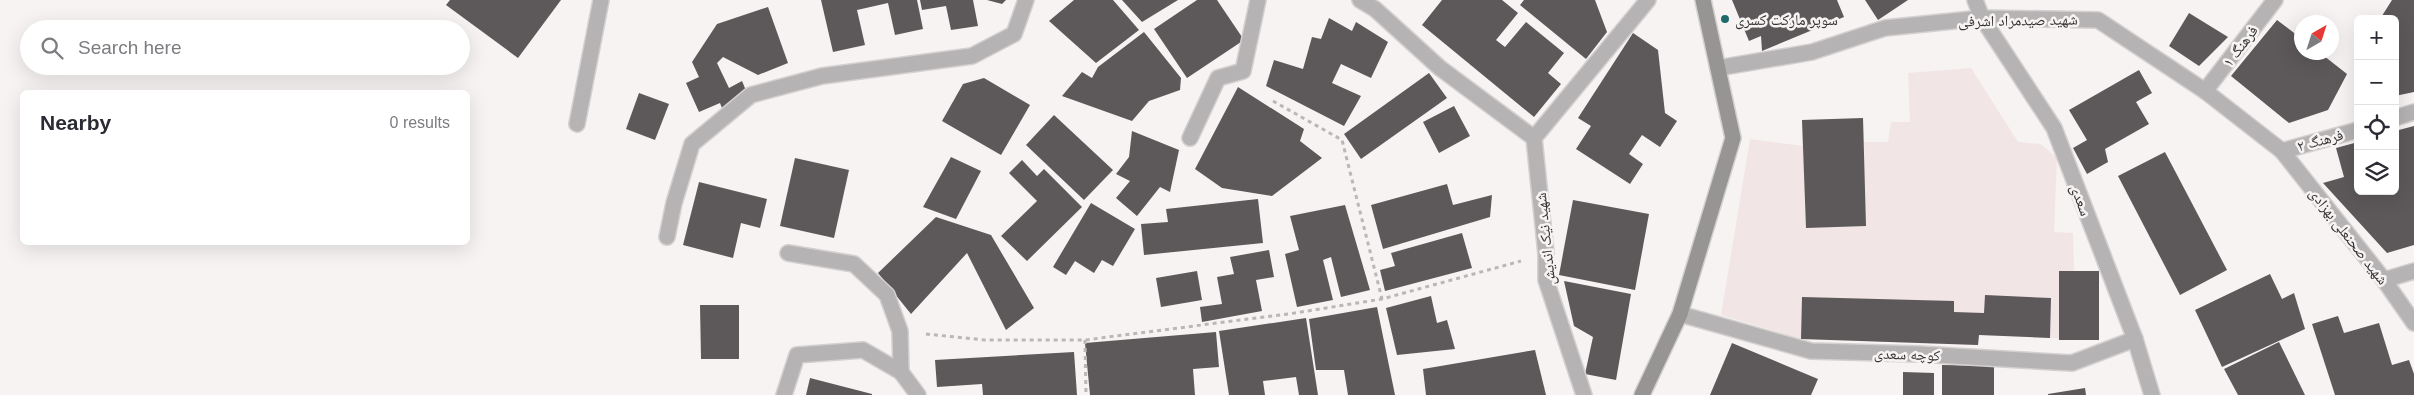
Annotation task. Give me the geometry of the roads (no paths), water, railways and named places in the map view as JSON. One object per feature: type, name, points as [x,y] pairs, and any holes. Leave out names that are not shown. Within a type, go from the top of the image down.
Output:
[{"type":"street","points":[[576,124],[600,0]]},
{"type":"street","points":[[667,237],[674,203],[692,144],[751,95],[822,76],[972,56],[1014,34],[1026,0]]},
{"type":"street","points":[[1190,138],[1218,78],[1243,71],[1258,0]]},
{"type":"street","points":[[1360,0],[1374,9],[1440,68],[1534,138],[1648,0]]},
{"type":"street","points":[[1642,395],[1680,314],[1733,138],[1703,0]]},
{"type":"street","name":"سعدی","points":[[1975,0],[1982,18],[2054,128],[2135,339],[2152,395]]},
{"type":"street","name":"فرهنگ ۱","points":[[2205,91],[2275,0]]},
{"type":"street","name":"شهید صیدمراد اشرفی","points":[[1718,68],[1812,52],[1885,28],[1982,18],[2098,20],[2205,91],[2282,151]]},
{"type":"street","points":[[2399,117],[2414,112]]},
{"type":"street","name":"فرهنگ ۲","points":[[2282,151],[2354,131]]},
{"type":"street","name":"شهید نیک اندیش","points":[[1534,138],[1546,254],[1546,280],[1584,395]]},
{"type":"street","name":"شهید صحنعلی بهزادی","points":[[2282,151],[2384,280],[2414,323]]},
{"type":"street","points":[[788,253],[854,264],[887,295],[900,331],[901,372]]},
{"type":"street","points":[[2384,280],[2414,271]]},
{"type":"street","name":"کوچه سعدی","points":[[1680,314],[1811,351],[1919,354],[2072,363],[2135,339]]},
{"type":"street","points":[[784,395],[797,355],[863,350],[901,372],[918,395]]},
{"type":"place","name":"سوپر مارکت کسری","points":[[1725,19]]}]
